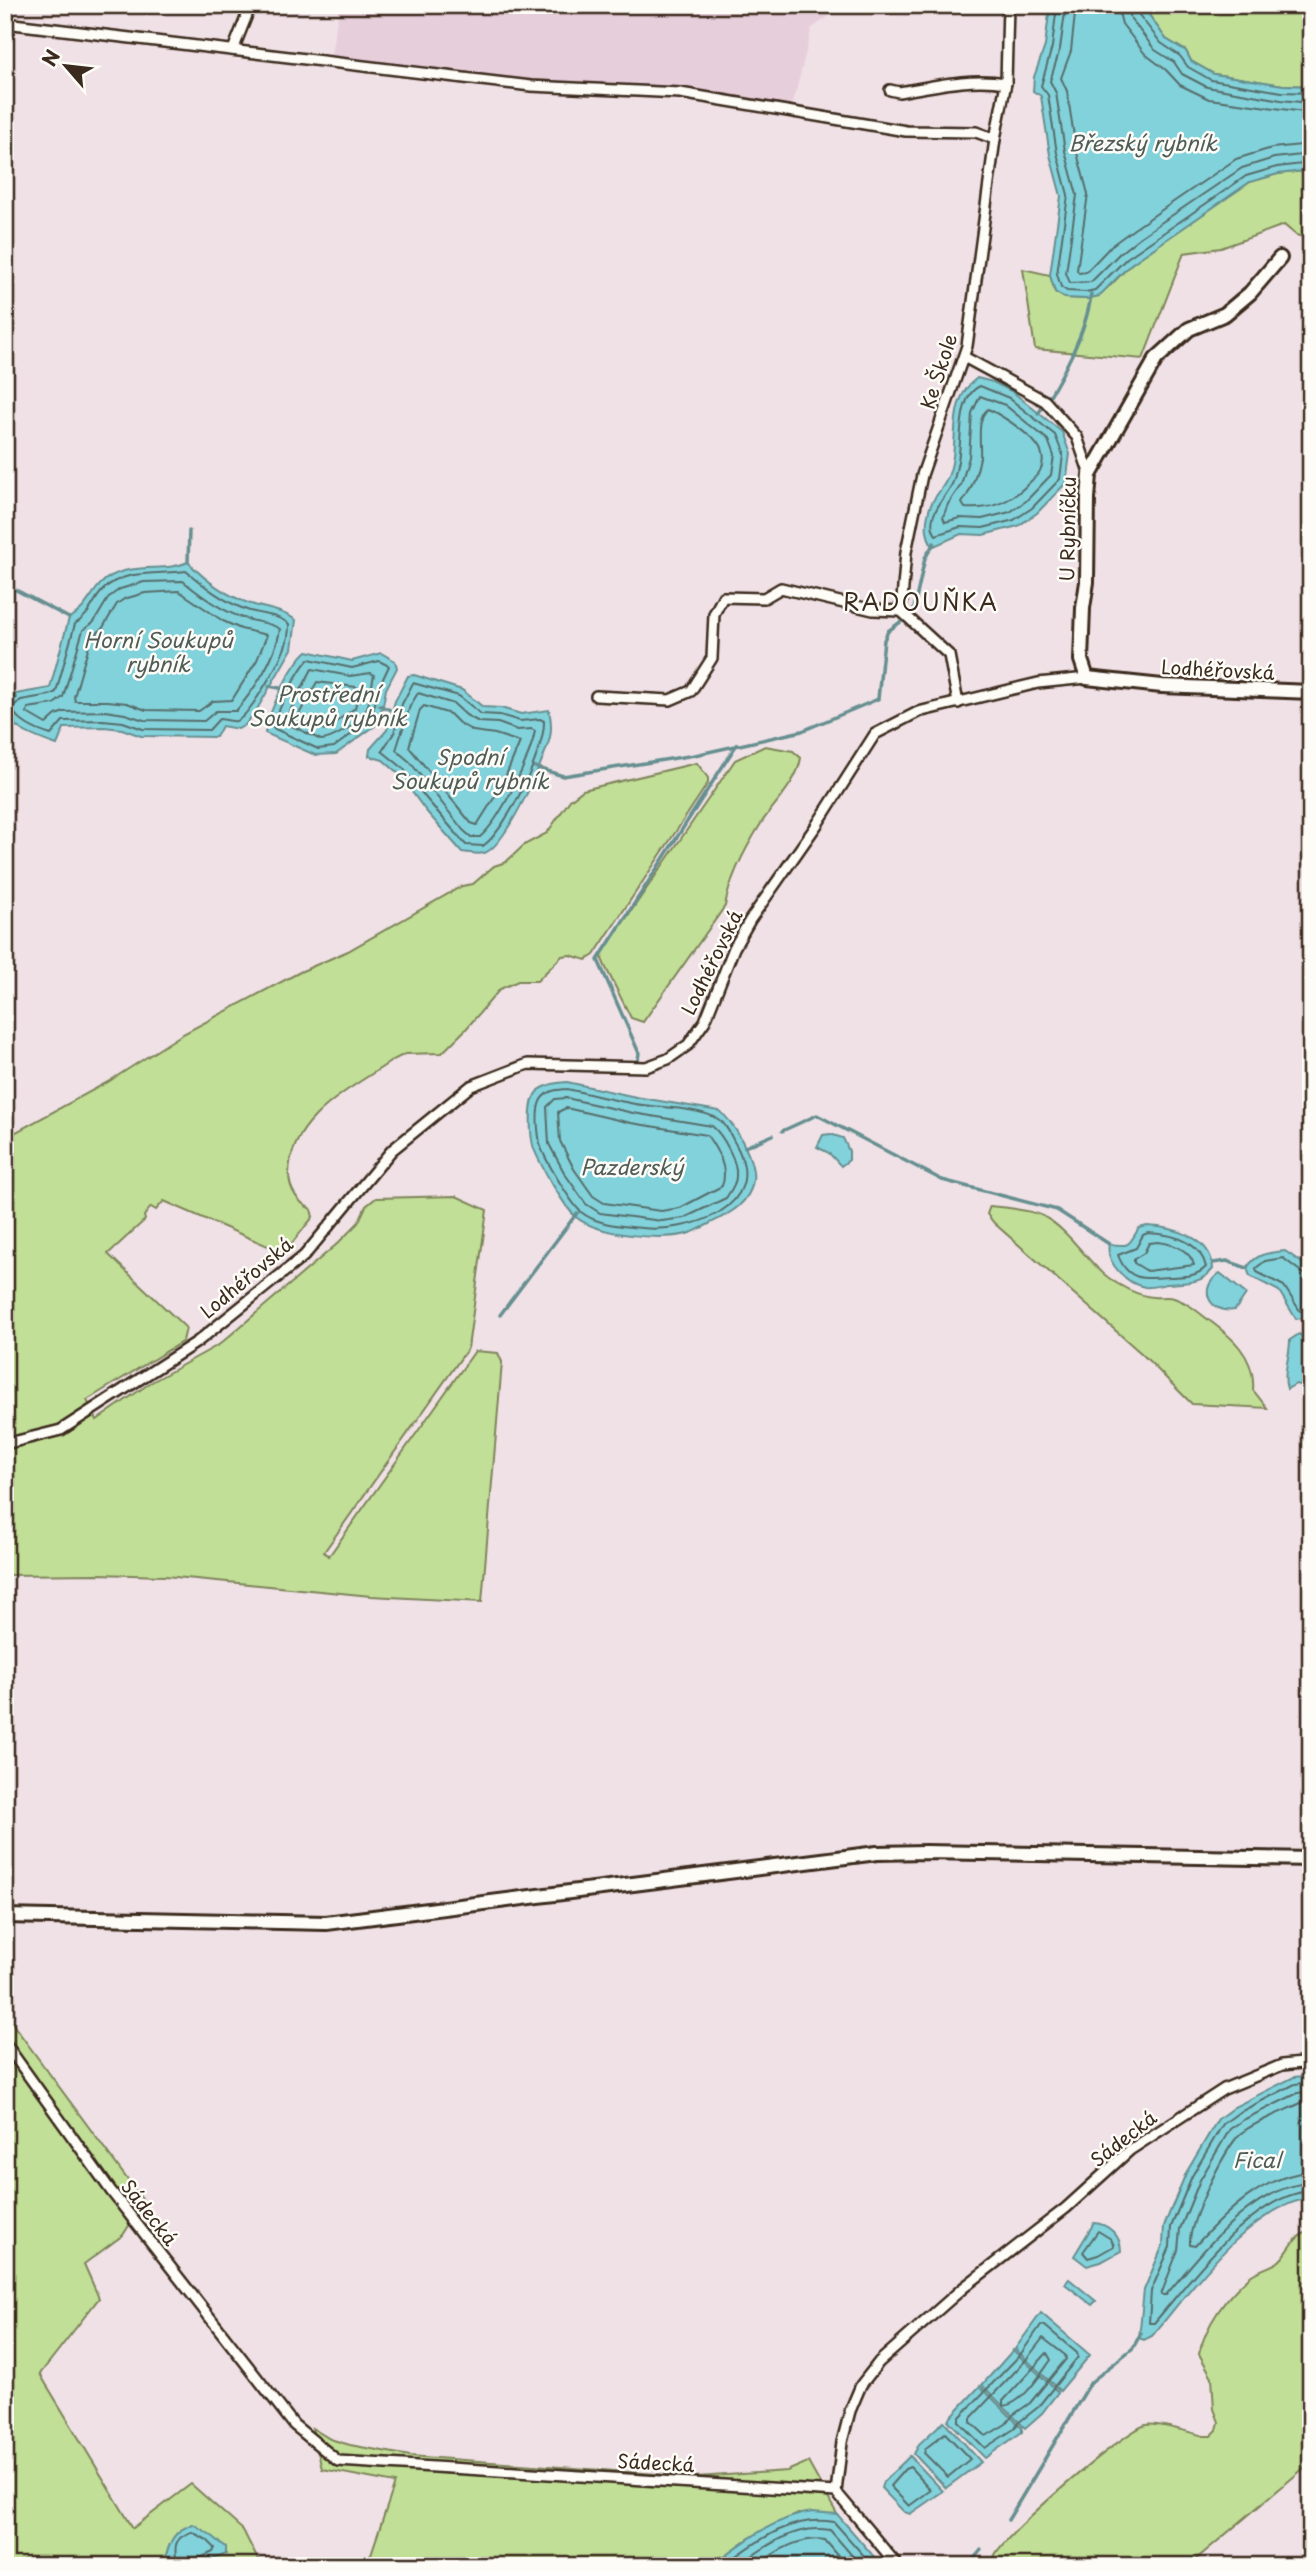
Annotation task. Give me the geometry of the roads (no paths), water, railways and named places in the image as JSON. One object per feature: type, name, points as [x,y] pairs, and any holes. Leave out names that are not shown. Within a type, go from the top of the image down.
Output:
[{"type":"main road","points":[[1090,475],[1156,359],[1189,329],[1225,314],[1250,293],[1280,258]]},
{"type":"main road","name":"U Rybníčku","points":[[1087,678],[1082,660],[1090,475]]},
{"type":"main road","name":"Lodhéřovská","points":[[1087,678],[1162,686],[1311,692]]},
{"type":"main road","points":[[5,1916],[326,1923],[737,1870],[901,1852],[1311,1859]]},
{"type":"street","points":[[233,50],[251,5]]},
{"type":"street","name":"Ke Škole","points":[[901,611],[906,552],[922,475],[964,357],[995,139],[1006,83],[1008,5]]},
{"type":"street","points":[[5,23],[531,86],[680,93],[906,131],[976,132],[995,139]]},
{"type":"street","points":[[890,90],[899,92],[963,81],[1006,83]]},
{"type":"street","name":"U Rybníčku","points":[[964,357],[1045,401],[1077,437],[1090,475]]},
{"type":"street","points":[[596,696],[670,700],[691,691],[712,658],[714,614],[723,597],[764,598],[781,588],[873,610],[901,611],[949,656],[958,703]]},
{"type":"street","name":"Lodhéřovská","points":[[5,1444],[61,1430],[197,1342],[304,1255],[392,1150],[471,1086],[528,1064],[646,1067],[668,1059],[688,1045],[705,1021],[734,948],[750,920],[816,826],[875,734],[918,712],[1038,684],[1087,678]]},
{"type":"street","name":"Sádecká","points":[[5,2043],[111,2191],[294,2425],[338,2460],[835,2491],[842,2442],[850,2411],[861,2385],[879,2362],[963,2288],[1066,2208],[1130,2150],[1224,2089],[1282,2065],[1311,2062]]},
{"type":"street","points":[[835,2491],[898,2566]]},
{"type":"water","name":"Březský rybník","points":[[1050,5],[1142,5],[1166,39],[1186,51],[1191,61],[1214,74],[1283,85],[1311,86],[1311,170],[1278,174],[1250,182],[1131,264],[1099,296],[1087,299],[1065,298],[1055,292],[1050,275],[1061,196],[1050,155],[1041,96],[1033,91],[1034,77],[1045,46]]},
{"type":"water","points":[[977,378],[1013,392],[1062,432],[1070,454],[1066,483],[1037,513],[1018,526],[983,535],[961,534],[932,547],[927,527],[929,510],[951,468],[960,400]]},
{"type":"water","name":"Horní Soukupů rybník","points":[[188,562],[232,596],[296,620],[292,649],[245,725],[238,729],[222,726],[216,737],[141,736],[122,729],[104,727],[64,728],[57,745],[30,735],[15,725],[6,710],[5,700],[16,694],[50,688],[69,618],[81,609],[105,580],[130,570],[170,567]]},
{"type":"water","name":"Prostřední Soukupů rybník","points":[[307,651],[352,661],[381,653],[395,661],[397,668],[386,689],[376,725],[336,754],[315,755],[265,733],[281,689]]},
{"type":"water","name":"Spodní Soukupů rybník","points":[[414,675],[462,690],[483,707],[501,708],[521,714],[549,710],[550,737],[541,764],[513,820],[493,847],[484,853],[462,852],[426,811],[398,773],[383,760],[369,756],[370,749],[387,730],[395,701],[408,676]]},
{"type":"water","name":"Pazderský","points":[[567,1082],[719,1111],[731,1123],[748,1153],[753,1181],[747,1196],[737,1208],[695,1231],[678,1236],[648,1237],[614,1232],[576,1217],[541,1165],[534,1149],[531,1128],[532,1103],[537,1092],[555,1083]]},
{"type":"water","points":[[823,1135],[843,1138],[849,1151],[849,1160],[841,1166],[829,1153],[817,1147]]},
{"type":"water","points":[[1147,1226],[1179,1232],[1199,1242],[1211,1258],[1213,1269],[1203,1278],[1192,1282],[1148,1287],[1131,1282],[1114,1265],[1110,1258],[1109,1244],[1126,1245],[1139,1228]]},
{"type":"water","points":[[1285,1251],[1311,1269],[1311,1317],[1296,1319],[1279,1291],[1250,1276],[1247,1268],[1254,1259]]},
{"type":"water","points":[[1220,1273],[1246,1294],[1235,1310],[1218,1308],[1209,1299],[1209,1286]]},
{"type":"water","points":[[1299,1334],[1311,1344],[1311,1389],[1296,1384],[1287,1389],[1285,1377],[1290,1340]]},
{"type":"water","name":"Fical","points":[[1311,2075],[1311,2198],[1288,2204],[1243,2233],[1222,2253],[1152,2336],[1144,2340],[1139,2338],[1144,2290],[1163,2245],[1164,2226],[1186,2173],[1218,2119],[1234,2107],[1294,2077]]},
{"type":"water","points":[[1094,2223],[1113,2232],[1119,2240],[1121,2251],[1087,2266],[1074,2256]]},
{"type":"water","points":[[1069,2279],[1096,2301],[1092,2305],[1065,2284]]},
{"type":"water","points":[[1041,2313],[1090,2355],[1060,2391],[1015,2349]]},
{"type":"water","points":[[1013,2350],[1058,2392],[1042,2413],[1025,2428],[982,2385]]},
{"type":"water","points":[[980,2386],[1022,2428],[1022,2432],[985,2458],[948,2420]]},
{"type":"water","points":[[944,2421],[981,2462],[946,2488],[914,2454],[919,2444]]},
{"type":"water","points":[[910,2456],[943,2491],[910,2514],[904,2512],[881,2488],[883,2482]]},
{"type":"water","points":[[812,2512],[837,2514],[882,2566],[711,2566],[771,2525]]},
{"type":"water","points":[[193,2524],[226,2547],[226,2554],[205,2563],[172,2566],[166,2556],[172,2540],[178,2532]]},
{"type":"waterway","points":[[1038,414],[1055,388],[1078,340],[1091,294]]},
{"type":"waterway","points":[[188,562],[189,531]]},
{"type":"waterway","points":[[535,767],[563,776],[695,755],[802,731],[878,699],[884,640],[888,631],[913,613],[925,558],[934,543]]},
{"type":"waterway","points":[[16,590],[69,618]]},
{"type":"waterway","points":[[269,686],[285,689]]},
{"type":"waterway","points":[[5,699],[16,698]]},
{"type":"waterway","points":[[379,705],[397,713]]},
{"type":"waterway","points":[[638,1060],[639,1053],[598,960],[737,744]]},
{"type":"waterway","points":[[782,1131],[817,1115],[942,1180],[1057,1210],[1109,1244]]},
{"type":"waterway","points":[[745,1147],[773,1135]]},
{"type":"waterway","points":[[500,1315],[577,1213]]},
{"type":"waterway","points":[[1213,1263],[1227,1261],[1247,1268]]},
{"type":"waterway","points":[[1008,2520],[1091,2382],[1133,2348],[1141,2333]]},
{"type":"waterway","points":[[968,2566],[981,2550]]},
{"type":"district","name":"RADOUŇKA","points":[[921,601]]}]
